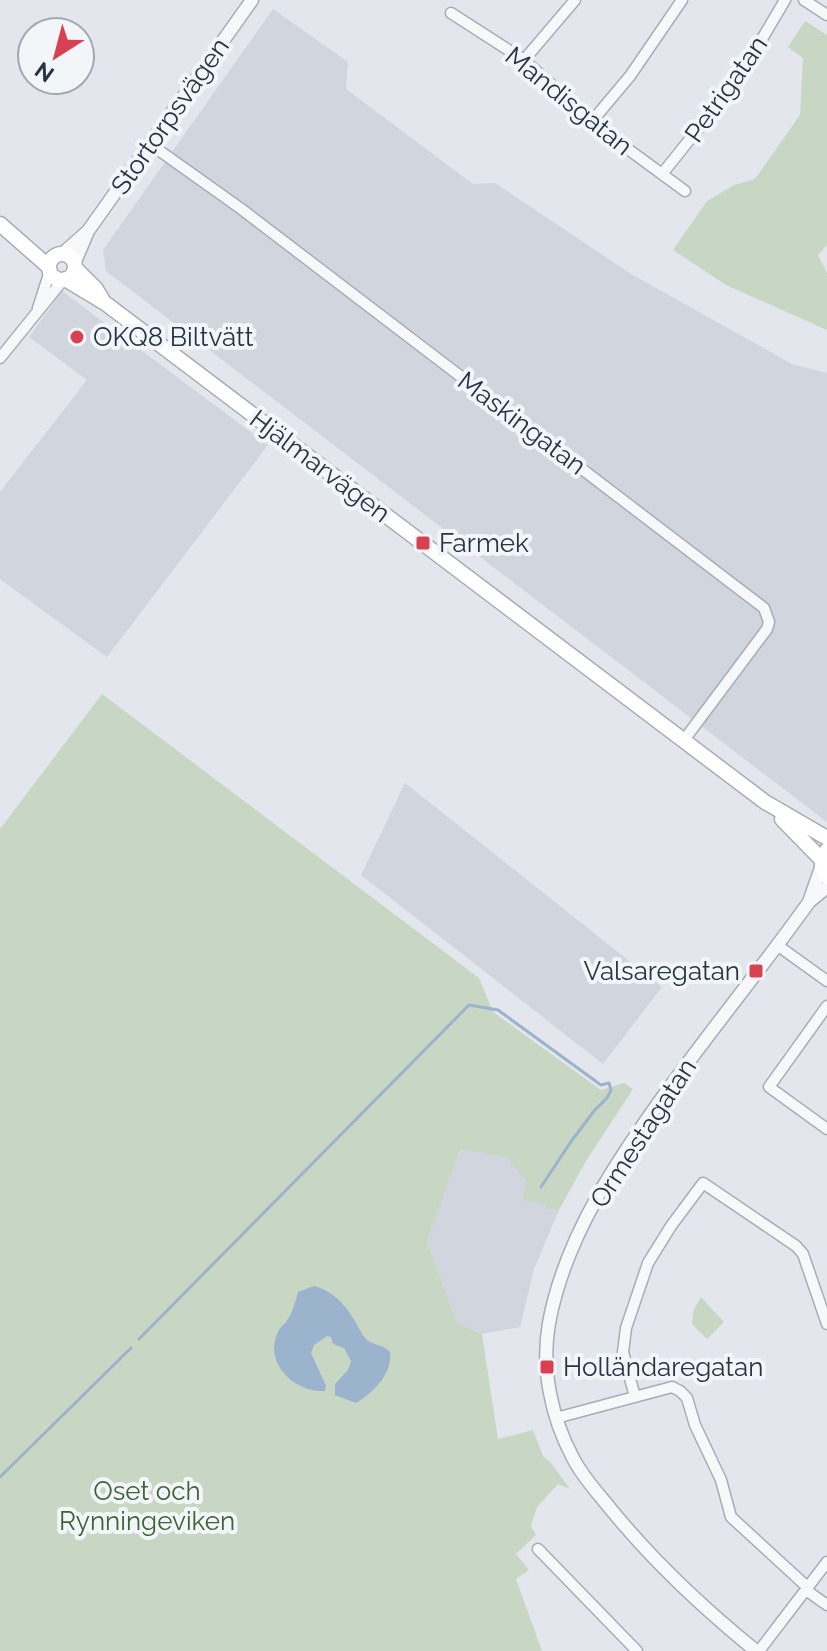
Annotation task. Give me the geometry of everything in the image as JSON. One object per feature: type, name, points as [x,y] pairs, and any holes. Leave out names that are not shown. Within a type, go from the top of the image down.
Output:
[{"type":"main road","points":[[0,224],[15,235],[30,239],[55,262],[55,278],[69,273],[70,257],[55,262]]},
{"type":"main road","name":"Hjälmarvägen","points":[[69,273],[765,802],[827,838]]},
{"type":"main road","name":"Hjälmarvägen","points":[[765,802],[824,863]]},
{"type":"street","name":"Stortorpsvägen","points":[[69,273],[88,231],[252,0]]},
{"type":"street","points":[[524,60],[575,0]]},
{"type":"street","points":[[593,120],[630,76],[682,0]]},
{"type":"street","name":"Petrigatan","points":[[662,174],[733,87],[785,0]]},
{"type":"street","points":[[804,0],[827,15]]},
{"type":"street","name":"Mandisgatan","points":[[451,13],[524,60],[593,120],[685,191]]},
{"type":"street","name":"Maskingatan","points":[[150,144],[240,208],[764,608],[769,622],[762,637],[684,740]]},
{"type":"street","name":"Stortorpsvägen","points":[[55,262],[88,231]]},
{"type":"street","points":[[38,308],[55,262]]},
{"type":"street","points":[[0,358],[69,273]]},
{"type":"street","name":"Ormestagatan","points":[[809,902],[824,863]]},
{"type":"street","name":"Ormestagatan","points":[[758,1651],[679,1583],[626,1528],[574,1461],[556,1418],[547,1375],[549,1324],[556,1293],[585,1222],[631,1140],[809,902],[827,887]]},
{"type":"street","points":[[777,945],[827,981]]},
{"type":"street","points":[[827,1006],[769,1087],[827,1129]]},
{"type":"street","points":[[635,1397],[623,1352],[626,1328],[648,1263],[703,1183],[796,1246],[803,1254],[827,1324]]},
{"type":"street","points":[[556,1418],[672,1387],[680,1391],[687,1398],[695,1425],[721,1480],[731,1517],[827,1605]]},
{"type":"street","points":[[538,1549],[637,1651]]},
{"type":"street","points":[[758,1651],[827,1562]]},
{"type":"shaded area","points":[[273,9],[348,62],[346,89],[473,184],[495,183],[631,274],[792,364],[827,373],[827,822],[106,271],[103,250]]},
{"type":"shaded area","points":[[62,291],[268,445],[107,657],[0,579],[0,492],[87,380],[29,337]]},
{"type":"shaded area","points":[[405,783],[662,987],[603,1064],[361,875]]},
{"type":"shaded area","points":[[459,1148],[507,1156],[546,1204],[546,1209],[559,1210],[534,1269],[520,1327],[482,1334],[457,1323],[427,1241]]},
{"type":"green space","points":[[805,21],[827,35],[827,245],[818,255],[827,273],[827,330],[726,285],[673,250],[707,201],[734,185],[755,179],[800,115],[803,58],[788,47]]},
{"type":"green space","name":"Oset och Rynningeviken","points":[[102,694],[479,978],[493,1012],[601,1090],[624,1083],[633,1089],[586,1161],[559,1210],[546,1209],[546,1204],[522,1200],[527,1182],[507,1157],[460,1149],[427,1241],[457,1323],[482,1334],[498,1439],[533,1430],[543,1456],[570,1489],[558,1484],[537,1507],[531,1526],[536,1535],[516,1554],[529,1570],[516,1579],[542,1651],[0,1651],[0,829]]},
{"type":"green space","points":[[701,1297],[724,1322],[707,1339],[692,1324],[694,1309]]},
{"type":"water","points":[[314,1286],[341,1302],[367,1340],[390,1352],[385,1375],[369,1394],[356,1403],[335,1395],[335,1384],[348,1370],[351,1361],[344,1348],[333,1344],[331,1337],[327,1336],[314,1345],[311,1353],[326,1386],[325,1391],[303,1387],[278,1365],[274,1344],[278,1332],[294,1307],[298,1292]]},
{"type":"waterway","points":[[139,1339],[469,1005],[498,1010],[601,1085],[609,1083],[611,1090],[607,1098],[570,1143],[541,1187]]},
{"type":"waterway","points":[[0,1477],[131,1348]]},
{"type":"place","name":"OKQ8 Biltvätt","points":[[77,337]]},
{"type":"place","name":"Farmek","points":[[423,543]]},
{"type":"place","name":"Valsaregatan","points":[[756,971]]},
{"type":"place","name":"Holländaregatan","points":[[547,1367]]}]
